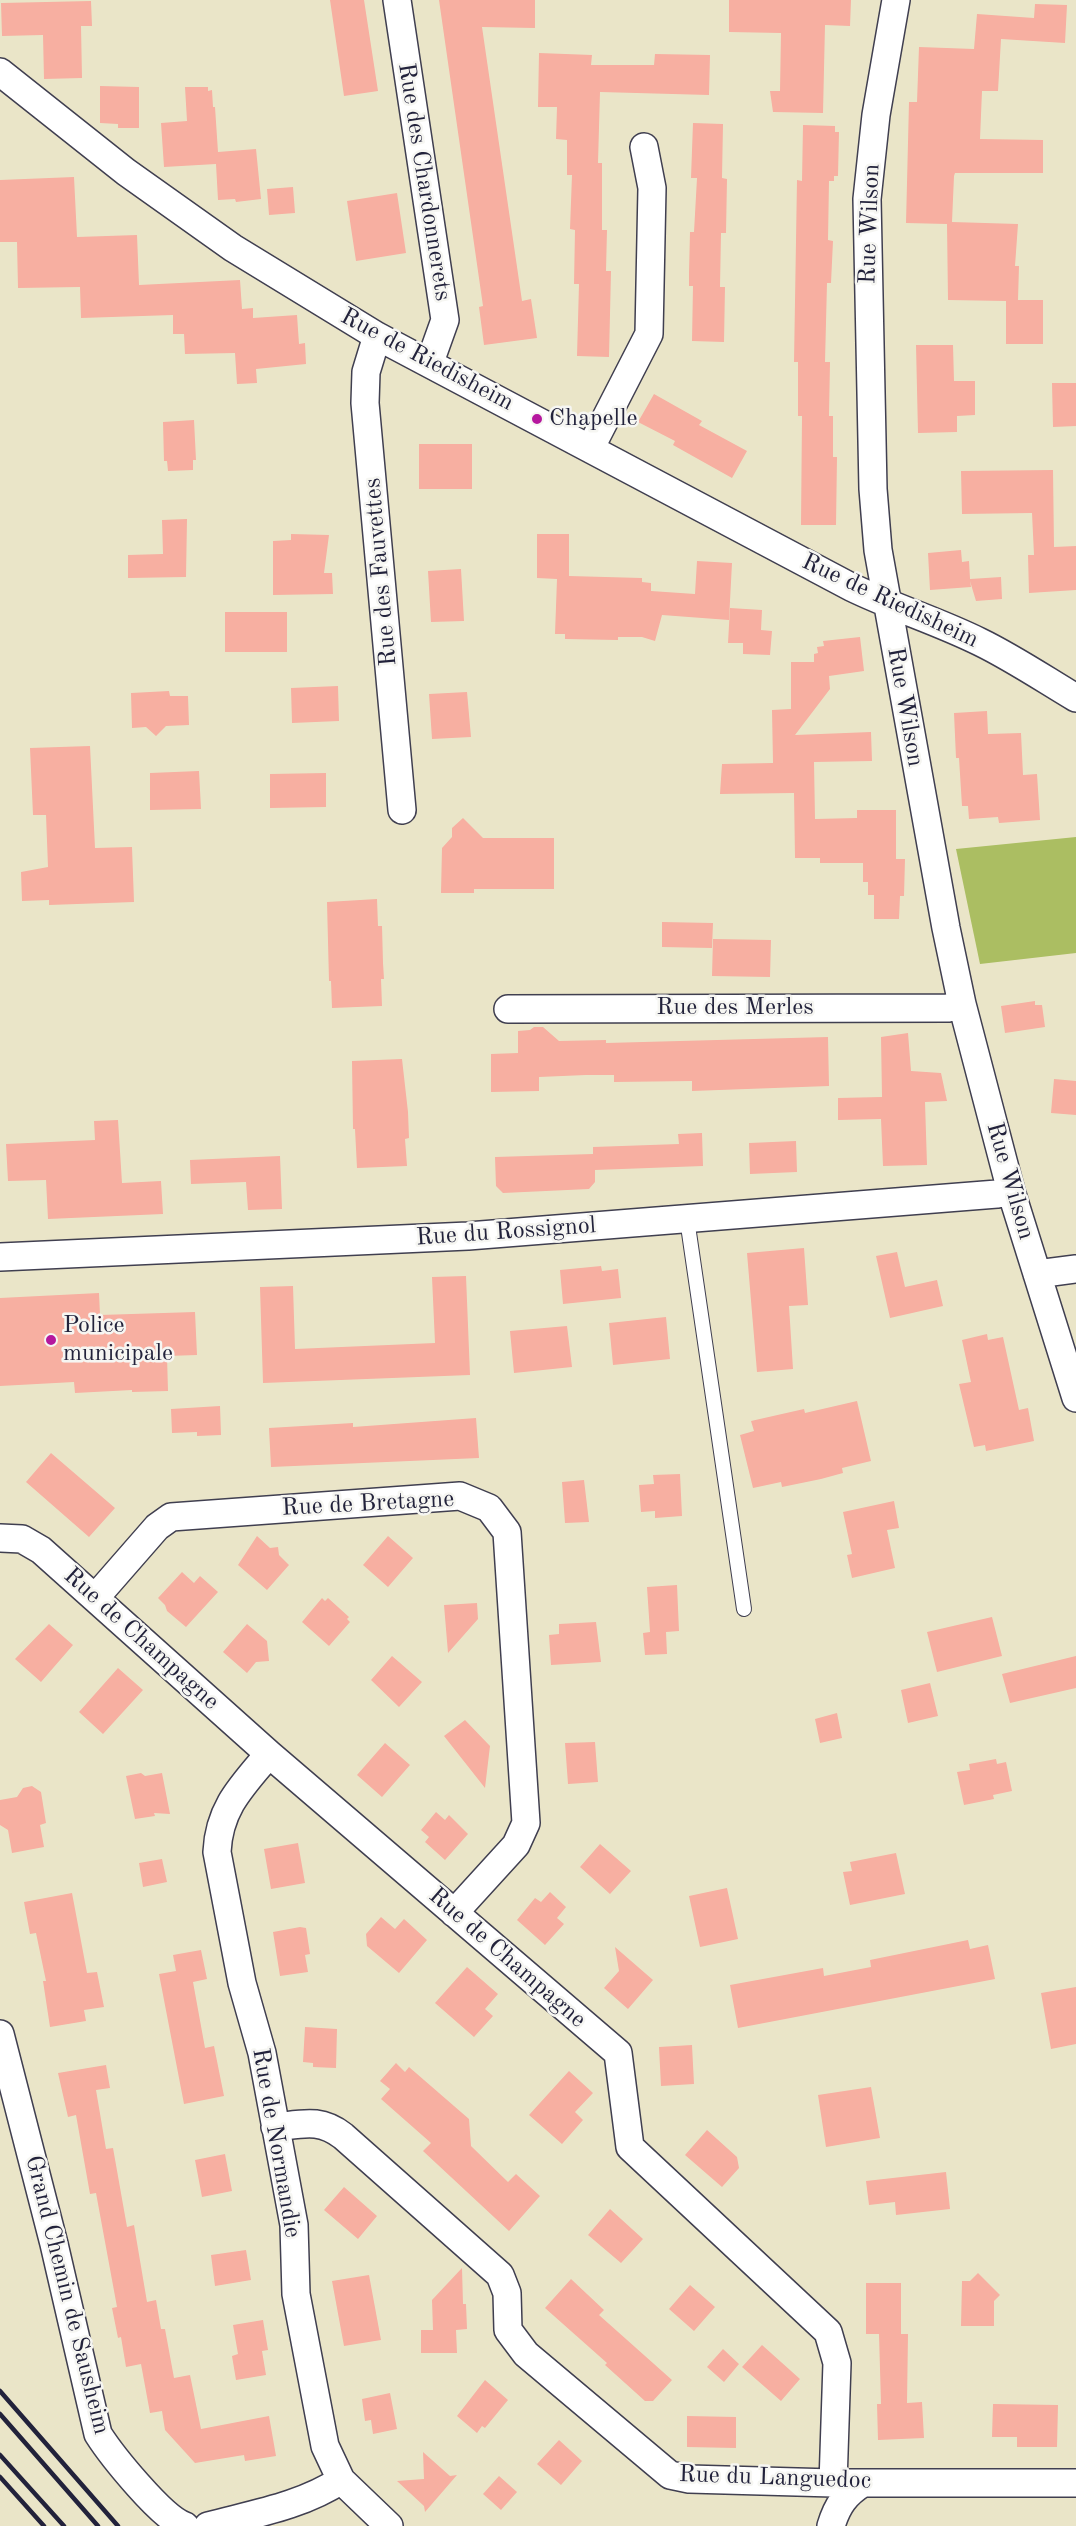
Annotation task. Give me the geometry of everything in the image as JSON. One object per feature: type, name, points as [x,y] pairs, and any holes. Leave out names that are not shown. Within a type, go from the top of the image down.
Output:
[{"type":"street","name":"Rue des Chardonnerets","points":[[397,0],[445,320],[430,362]]},
{"type":"street","name":"Rue Wilson","points":[[896,0],[876,115],[867,199],[873,489],[878,550],[886,604],[962,1004],[1011,1191],[1076,1398]]},
{"type":"street","name":"Rue de Riedisheim","points":[[0,72],[126,172],[233,248],[376,336],[430,362],[886,604],[933,621],[980,642],[1076,698]]},
{"type":"street","points":[[591,447],[649,334],[652,188],[644,147]]},
{"type":"street","name":"Rue des Fauvettes","points":[[376,336],[366,372],[365,403],[402,810]]},
{"type":"street","name":"Rue des Merles","points":[[508,1009],[948,1008],[962,1004]]},
{"type":"street","name":"Rue du Rossignol","points":[[0,1257],[468,1236],[997,1194],[1011,1191]]},
{"type":"street","points":[[1036,1274],[1076,1269]]},
{"type":"street","name":"Rue de Bretagne","points":[[95,1598],[157,1527],[171,1516],[460,1496],[489,1509],[507,1532],[526,1823],[516,1845],[454,1913]]},
{"type":"street","name":"Rue de Champagne","points":[[0,1538],[22,1539],[35,1546],[269,1754],[618,2053],[630,2147],[828,2332],[837,2363],[833,2483]]},
{"type":"street","name":"Rue de Normandie","points":[[269,1754],[228,1806],[219,1828],[217,1852],[242,1983],[262,2053],[294,2225],[297,2294],[325,2446],[341,2480],[389,2526]]},
{"type":"street","name":"Grand Chemin de Sausheim","points":[[0,2034],[54,2244],[98,2434],[165,2513],[185,2526]]},
{"type":"street","name":"Rue du Languedoc","points":[[275,2127],[325,2124],[352,2143],[500,2275],[507,2293],[508,2330],[526,2354],[670,2475],[689,2479],[833,2483],[1076,2483]]},
{"type":"street","points":[[208,2526],[304,2499],[323,2492],[341,2480]]},
{"type":"street","points":[[831,2526],[840,2502],[846,2494],[863,2483]]},
{"type":"lane","points":[[687,1219],[744,1609]]},
{"type":"green space","points":[[1076,837],[1076,953],[980,964],[956,849]]},
{"type":"building","points":[[330,0],[364,0],[378,91],[344,96]]},
{"type":"building","points":[[439,0],[535,0],[535,28],[482,27],[522,301],[531,299],[537,338],[484,345],[479,307],[483,306]]},
{"type":"building","points":[[729,0],[851,0],[850,26],[825,25],[823,113],[773,112],[770,91],[780,91],[781,33],[729,32]]},
{"type":"building","points":[[91,1],[92,26],[81,26],[82,78],[44,79],[43,35],[2,36],[1,3]]},
{"type":"building","points":[[1035,4],[1067,5],[1065,43],[1001,39],[998,91],[982,91],[980,139],[1043,140],[1043,173],[955,173],[954,176],[952,222],[1018,224],[1015,266],[1019,266],[1018,300],[1043,300],[1043,344],[1006,344],[1006,301],[948,300],[947,224],[906,223],[909,102],[917,102],[919,47],[974,49],[977,14],[1034,18]]},
{"type":"building","points":[[539,53],[592,55],[591,65],[654,65],[655,54],[710,55],[709,95],[600,92],[598,163],[602,163],[602,230],[607,230],[606,271],[611,271],[609,357],[577,356],[579,284],[574,284],[575,230],[570,229],[572,175],[567,175],[567,140],[556,139],[557,107],[538,107]]},
{"type":"building","points":[[100,86],[139,87],[139,128],[118,128],[118,124],[100,123]]},
{"type":"building","points":[[185,87],[208,87],[208,91],[212,90],[218,152],[256,149],[261,199],[236,202],[235,199],[218,200],[216,164],[164,167],[161,123],[187,121]]},
{"type":"building","points":[[693,123],[723,124],[722,178],[727,179],[726,233],[721,233],[720,287],[725,287],[724,342],[692,341],[693,286],[689,286],[690,232],[694,232],[697,178],[691,178]]},
{"type":"building","points":[[803,125],[835,126],[835,132],[839,132],[838,176],[834,176],[834,181],[829,181],[828,240],[833,241],[831,283],[827,283],[825,362],[830,362],[829,416],[833,416],[833,457],[837,457],[836,525],[801,525],[802,416],[798,416],[798,362],[794,362],[797,180],[802,181]]},
{"type":"building","points":[[74,177],[77,237],[137,235],[139,285],[240,280],[242,309],[253,308],[253,318],[297,315],[299,344],[305,343],[306,364],[256,369],[257,383],[237,384],[235,353],[185,354],[184,334],[173,334],[173,315],[81,318],[80,287],[18,288],[17,242],[0,242],[0,180]]},
{"type":"building","points":[[293,187],[295,213],[269,215],[267,189]]},
{"type":"building","points":[[397,193],[406,253],[356,261],[347,201]]},
{"type":"building","points":[[916,345],[953,345],[954,381],[975,381],[975,415],[957,416],[957,432],[918,433]]},
{"type":"building","points":[[1052,383],[1076,383],[1076,426],[1053,427]]},
{"type":"building","points":[[654,394],[702,421],[699,425],[747,451],[732,478],[673,445],[675,441],[638,422]]},
{"type":"building","points":[[194,420],[196,460],[193,460],[193,470],[168,471],[167,461],[164,461],[163,422]]},
{"type":"building","points":[[419,444],[472,444],[472,489],[419,489]]},
{"type":"building","points":[[1053,470],[1054,547],[1076,546],[1076,590],[1029,593],[1028,555],[1034,555],[1032,513],[962,514],[961,471]]},
{"type":"building","points":[[187,519],[186,577],[128,578],[128,555],[163,554],[162,520]]},
{"type":"building","points":[[291,534],[329,535],[324,573],[332,573],[333,594],[273,595],[273,541],[291,540]]},
{"type":"building","points":[[537,534],[569,534],[569,576],[642,578],[642,582],[651,583],[651,591],[695,594],[697,561],[732,563],[729,620],[662,615],[655,641],[642,637],[618,637],[618,640],[565,639],[565,634],[555,634],[557,579],[537,578]]},
{"type":"building","points":[[961,550],[962,562],[969,561],[970,579],[1001,577],[1002,599],[976,601],[970,581],[971,587],[930,590],[928,553]]},
{"type":"building","points":[[461,569],[464,621],[431,622],[428,571]]},
{"type":"building","points":[[730,608],[762,610],[761,630],[772,631],[770,655],[743,654],[743,643],[728,643]]},
{"type":"building","points":[[225,612],[287,612],[287,652],[225,652]]},
{"type":"building","points":[[860,637],[864,671],[829,676],[830,689],[795,735],[871,732],[872,761],[814,762],[815,819],[857,818],[857,810],[896,810],[896,859],[905,859],[904,896],[900,896],[899,919],[874,919],[874,895],[868,895],[868,882],[863,882],[863,863],[820,863],[820,858],[795,858],[794,793],[720,794],[722,764],[773,763],[772,710],[791,709],[791,662],[814,662],[814,654],[818,653],[817,647],[824,646],[823,641]]},
{"type":"building","points":[[338,686],[339,721],[292,723],[291,688]]},
{"type":"building","points":[[169,691],[170,696],[188,696],[189,725],[166,726],[156,736],[146,727],[132,728],[131,693]]},
{"type":"building","points":[[467,692],[471,737],[432,739],[429,694]]},
{"type":"building","points":[[987,711],[988,734],[1021,733],[1023,775],[1037,774],[1040,820],[999,823],[998,817],[969,819],[968,806],[962,806],[959,758],[956,758],[954,713]]},
{"type":"building","points":[[90,746],[95,848],[132,847],[134,902],[49,905],[49,900],[22,901],[21,872],[48,867],[46,815],[33,815],[30,748]]},
{"type":"building","points":[[199,771],[201,809],[150,810],[150,773]]},
{"type":"building","points":[[326,773],[326,807],[270,808],[270,774]]},
{"type":"building","points":[[463,818],[483,838],[554,838],[554,889],[474,889],[474,893],[441,893],[442,848],[452,837],[452,828]]},
{"type":"building","points":[[377,899],[378,926],[382,926],[384,979],[381,979],[382,1006],[332,1008],[327,902]]},
{"type":"building","points":[[662,922],[713,923],[712,948],[662,947]]},
{"type":"building","points":[[713,939],[771,940],[770,977],[712,976]]},
{"type":"building","points":[[1035,1001],[1035,1005],[1042,1005],[1045,1027],[1005,1033],[1001,1006]]},
{"type":"building","points":[[534,1027],[543,1027],[559,1041],[606,1040],[606,1043],[828,1037],[829,1086],[692,1091],[692,1081],[614,1082],[614,1075],[586,1075],[539,1077],[539,1091],[491,1092],[491,1054],[518,1053],[518,1031],[530,1030]]},
{"type":"building","points":[[908,1033],[911,1071],[941,1073],[947,1101],[925,1102],[927,1165],[883,1166],[881,1119],[838,1120],[838,1098],[882,1097],[881,1037]]},
{"type":"building","points":[[402,1059],[408,1112],[409,1138],[405,1139],[407,1166],[357,1168],[355,1129],[353,1129],[352,1061]]},
{"type":"building","points":[[1054,1079],[1076,1081],[1076,1115],[1051,1113]]},
{"type":"building","points":[[118,1120],[122,1183],[161,1181],[163,1214],[48,1219],[46,1180],[8,1181],[6,1144],[95,1140],[94,1121]]},
{"type":"building","points":[[702,1133],[703,1166],[595,1170],[595,1182],[589,1189],[503,1193],[496,1186],[495,1157],[593,1154],[593,1147],[679,1144],[678,1134]]},
{"type":"building","points":[[796,1141],[797,1172],[750,1174],[749,1143]]},
{"type":"building","points":[[280,1156],[282,1209],[248,1210],[246,1182],[191,1184],[190,1160]]},
{"type":"building","points":[[804,1248],[808,1305],[789,1306],[793,1369],[757,1372],[747,1253]]},
{"type":"building","points":[[897,1252],[905,1287],[937,1280],[943,1306],[890,1318],[876,1256]]},
{"type":"building","points":[[601,1266],[602,1271],[618,1269],[621,1298],[563,1304],[560,1270]]},
{"type":"building","points":[[466,1276],[470,1375],[263,1383],[260,1287],[293,1286],[295,1349],[435,1343],[432,1277]]},
{"type":"building","points":[[99,1293],[100,1315],[195,1312],[197,1355],[167,1356],[168,1391],[75,1393],[74,1382],[0,1386],[0,1298]]},
{"type":"building","points":[[666,1317],[670,1359],[613,1365],[609,1323]]},
{"type":"building","points":[[567,1326],[572,1367],[514,1373],[510,1331]]},
{"type":"building","points":[[987,1334],[988,1340],[1003,1337],[1019,1410],[1028,1408],[1034,1441],[986,1451],[985,1445],[974,1447],[959,1384],[971,1382],[962,1340]]},
{"type":"building","points":[[857,1401],[871,1461],[842,1468],[843,1473],[821,1479],[782,1487],[781,1482],[753,1488],[740,1435],[754,1431],[751,1421],[804,1409],[805,1413]]},
{"type":"building","points":[[220,1406],[221,1435],[197,1436],[197,1432],[172,1433],[171,1409]]},
{"type":"building","points":[[476,1418],[479,1458],[271,1467],[269,1428],[353,1423],[353,1427]]},
{"type":"building","points":[[51,1453],[115,1508],[89,1537],[26,1482]]},
{"type":"building","points":[[680,1474],[682,1516],[655,1518],[655,1511],[641,1512],[639,1485],[654,1484],[653,1475]]},
{"type":"building","points":[[584,1480],[589,1522],[565,1523],[562,1482]]},
{"type":"building","points":[[894,1501],[899,1528],[887,1530],[895,1568],[852,1578],[847,1555],[852,1554],[843,1512]]},
{"type":"building","points":[[257,1536],[270,1548],[278,1547],[279,1555],[289,1565],[267,1590],[238,1565]]},
{"type":"building","points":[[388,1536],[413,1558],[388,1587],[363,1565]]},
{"type":"building","points":[[182,1572],[194,1583],[200,1576],[218,1592],[186,1627],[167,1611],[158,1598]]},
{"type":"building","points":[[677,1585],[679,1631],[666,1632],[667,1654],[645,1655],[643,1633],[650,1632],[647,1587]]},
{"type":"building","points":[[322,1598],[325,1601],[328,1598],[349,1617],[347,1619],[350,1622],[329,1646],[302,1622]]},
{"type":"building","points":[[477,1603],[478,1619],[448,1653],[444,1605]]},
{"type":"building","points":[[992,1617],[1002,1656],[937,1672],[927,1632]]},
{"type":"building","points":[[596,1622],[601,1662],[551,1665],[549,1635],[559,1634],[559,1624]]},
{"type":"building","points":[[49,1624],[73,1645],[41,1682],[15,1659]]},
{"type":"building","points":[[247,1624],[267,1641],[269,1661],[256,1662],[247,1673],[223,1652]]},
{"type":"building","points":[[392,1656],[422,1682],[399,1707],[371,1680]]},
{"type":"building","points":[[1076,1656],[1076,1688],[1010,1703],[1002,1674]]},
{"type":"building","points":[[118,1668],[143,1690],[103,1734],[79,1712]]},
{"type":"building","points":[[930,1683],[938,1716],[908,1723],[901,1690]]},
{"type":"building","points":[[837,1713],[842,1738],[820,1743],[815,1719]]},
{"type":"building","points":[[465,1720],[490,1746],[485,1788],[444,1736]]},
{"type":"building","points":[[595,1742],[598,1782],[568,1784],[565,1743]]},
{"type":"building","points":[[385,1743],[410,1765],[382,1797],[357,1775]]},
{"type":"building","points":[[996,1759],[997,1764],[1006,1762],[1012,1791],[993,1795],[994,1799],[964,1805],[957,1772],[970,1770],[969,1764]]},
{"type":"building","points":[[141,1773],[145,1776],[162,1773],[170,1814],[154,1813],[155,1816],[135,1819],[126,1776]]},
{"type":"building","points":[[32,1786],[41,1792],[46,1823],[40,1825],[44,1847],[12,1853],[8,1830],[0,1825],[0,1800],[17,1797],[23,1788]]},
{"type":"building","points":[[436,1812],[445,1820],[449,1815],[468,1834],[445,1860],[425,1842],[429,1837],[421,1830]]},
{"type":"building","points":[[298,1843],[305,1883],[271,1889],[264,1849]]},
{"type":"building","points":[[600,1844],[631,1871],[610,1894],[580,1867]]},
{"type":"building","points":[[896,1853],[905,1894],[850,1905],[843,1872],[852,1871],[850,1862]]},
{"type":"building","points":[[162,1859],[167,1882],[143,1887],[139,1863]]},
{"type":"building","points":[[727,1888],[738,1939],[700,1947],[689,1896]]},
{"type":"building","points":[[550,1892],[566,1907],[557,1918],[564,1924],[545,1945],[517,1920],[535,1898],[541,1902]]},
{"type":"building","points":[[72,1893],[87,1973],[97,1972],[104,2007],[84,2010],[86,2021],[50,2027],[43,1981],[46,1981],[36,1933],[30,1934],[24,1902]]},
{"type":"building","points":[[381,1917],[395,1929],[404,1919],[427,1940],[399,1973],[367,1946],[366,1934]]},
{"type":"building","points":[[306,1928],[310,1954],[305,1955],[308,1972],[280,1976],[273,1932]]},
{"type":"building","points":[[968,1940],[970,1949],[988,1945],[995,1979],[738,2028],[730,1985],[823,1968],[824,1976],[871,1967],[870,1960]]},
{"type":"building","points":[[615,1947],[653,1980],[628,2009],[604,1988],[619,1971]]},
{"type":"building","points":[[201,1950],[207,1979],[193,1982],[205,2048],[214,2046],[224,2096],[184,2104],[159,1974],[176,1971],[173,1955]]},
{"type":"building","points":[[467,1967],[498,1994],[485,2009],[493,2016],[474,2037],[435,2003]]},
{"type":"building","points":[[1076,1987],[1076,2044],[1051,2049],[1041,1993]]},
{"type":"building","points":[[305,2027],[337,2029],[336,2068],[313,2067],[313,2063],[303,2062]]},
{"type":"building","points":[[692,2045],[694,2084],[661,2086],[659,2047]]},
{"type":"building","points":[[396,2063],[405,2072],[409,2067],[469,2119],[471,2146],[508,2182],[516,2174],[540,2196],[509,2231],[423,2151],[431,2143],[381,2099],[390,2089],[380,2081]]},
{"type":"building","points":[[106,2065],[110,2088],[96,2090],[106,2149],[113,2148],[127,2227],[134,2225],[147,2302],[156,2300],[161,2329],[165,2329],[174,2378],[190,2375],[201,2429],[269,2416],[276,2456],[245,2461],[244,2455],[195,2463],[165,2430],[162,2411],[150,2413],[141,2364],[126,2367],[121,2337],[118,2338],[112,2308],[117,2307],[96,2193],[90,2194],[76,2115],[68,2117],[58,2073]]},
{"type":"building","points":[[569,2071],[593,2093],[575,2112],[583,2120],[562,2144],[529,2115]]},
{"type":"building","points":[[871,2087],[880,2138],[826,2147],[818,2095]]},
{"type":"building","points":[[707,2130],[737,2157],[739,2168],[722,2187],[685,2155]]},
{"type":"building","points":[[225,2154],[232,2191],[202,2197],[195,2160]]},
{"type":"building","points":[[946,2172],[950,2209],[896,2215],[895,2202],[869,2205],[866,2181]]},
{"type":"building","points":[[344,2187],[377,2216],[358,2239],[324,2210]]},
{"type":"building","points":[[610,2209],[643,2239],[621,2263],[588,2235]]},
{"type":"building","points":[[246,2250],[251,2280],[215,2286],[211,2255]]},
{"type":"building","points":[[462,2268],[463,2304],[466,2304],[467,2329],[456,2330],[457,2353],[421,2353],[421,2330],[433,2330],[432,2300]]},
{"type":"building","points":[[978,2273],[1000,2295],[994,2301],[994,2326],[961,2326],[962,2281],[970,2281]]},
{"type":"building","points":[[369,2275],[381,2340],[344,2346],[332,2281]]},
{"type":"building","points":[[571,2279],[604,2310],[599,2315],[672,2380],[653,2401],[645,2401],[605,2365],[607,2363],[545,2308]]},
{"type":"building","points":[[866,2283],[901,2283],[901,2334],[908,2334],[907,2403],[922,2402],[924,2438],[878,2440],[877,2404],[881,2404],[879,2334],[866,2334]]},
{"type":"building","points":[[690,2285],[715,2307],[694,2331],[669,2309]]},
{"type":"building","points":[[263,2320],[268,2350],[262,2351],[266,2375],[236,2380],[232,2356],[238,2354],[233,2325]]},
{"type":"building","points":[[762,2345],[800,2379],[781,2401],[742,2367]]},
{"type":"building","points":[[723,2349],[739,2364],[724,2382],[707,2367]]},
{"type":"building","points":[[485,2380],[508,2400],[485,2428],[482,2426],[477,2433],[457,2416]]},
{"type":"building","points":[[390,2393],[397,2429],[373,2434],[371,2420],[365,2421],[362,2399]]},
{"type":"building","points":[[993,2404],[1058,2405],[1057,2447],[1017,2447],[1017,2437],[992,2437]]},
{"type":"building","points":[[687,2416],[736,2417],[736,2448],[687,2447]]},
{"type":"building","points":[[559,2440],[582,2461],[561,2485],[537,2464]]},
{"type":"building","points":[[423,2452],[450,2476],[457,2475],[425,2512],[424,2506],[397,2481],[424,2479]]},
{"type":"building","points":[[499,2476],[517,2492],[501,2510],[483,2494]]},
{"type":"railway","points":[[0,2391],[118,2526]]},
{"type":"railway","points":[[0,2414],[98,2526]]},
{"type":"railway","points":[[0,2455],[64,2526]]},
{"type":"railway","points":[[0,2477],[44,2526]]},
{"type":"place","name":"Chapelle","points":[[537,419]]},
{"type":"place","name":"Police municipale","points":[[51,1340]]}]
